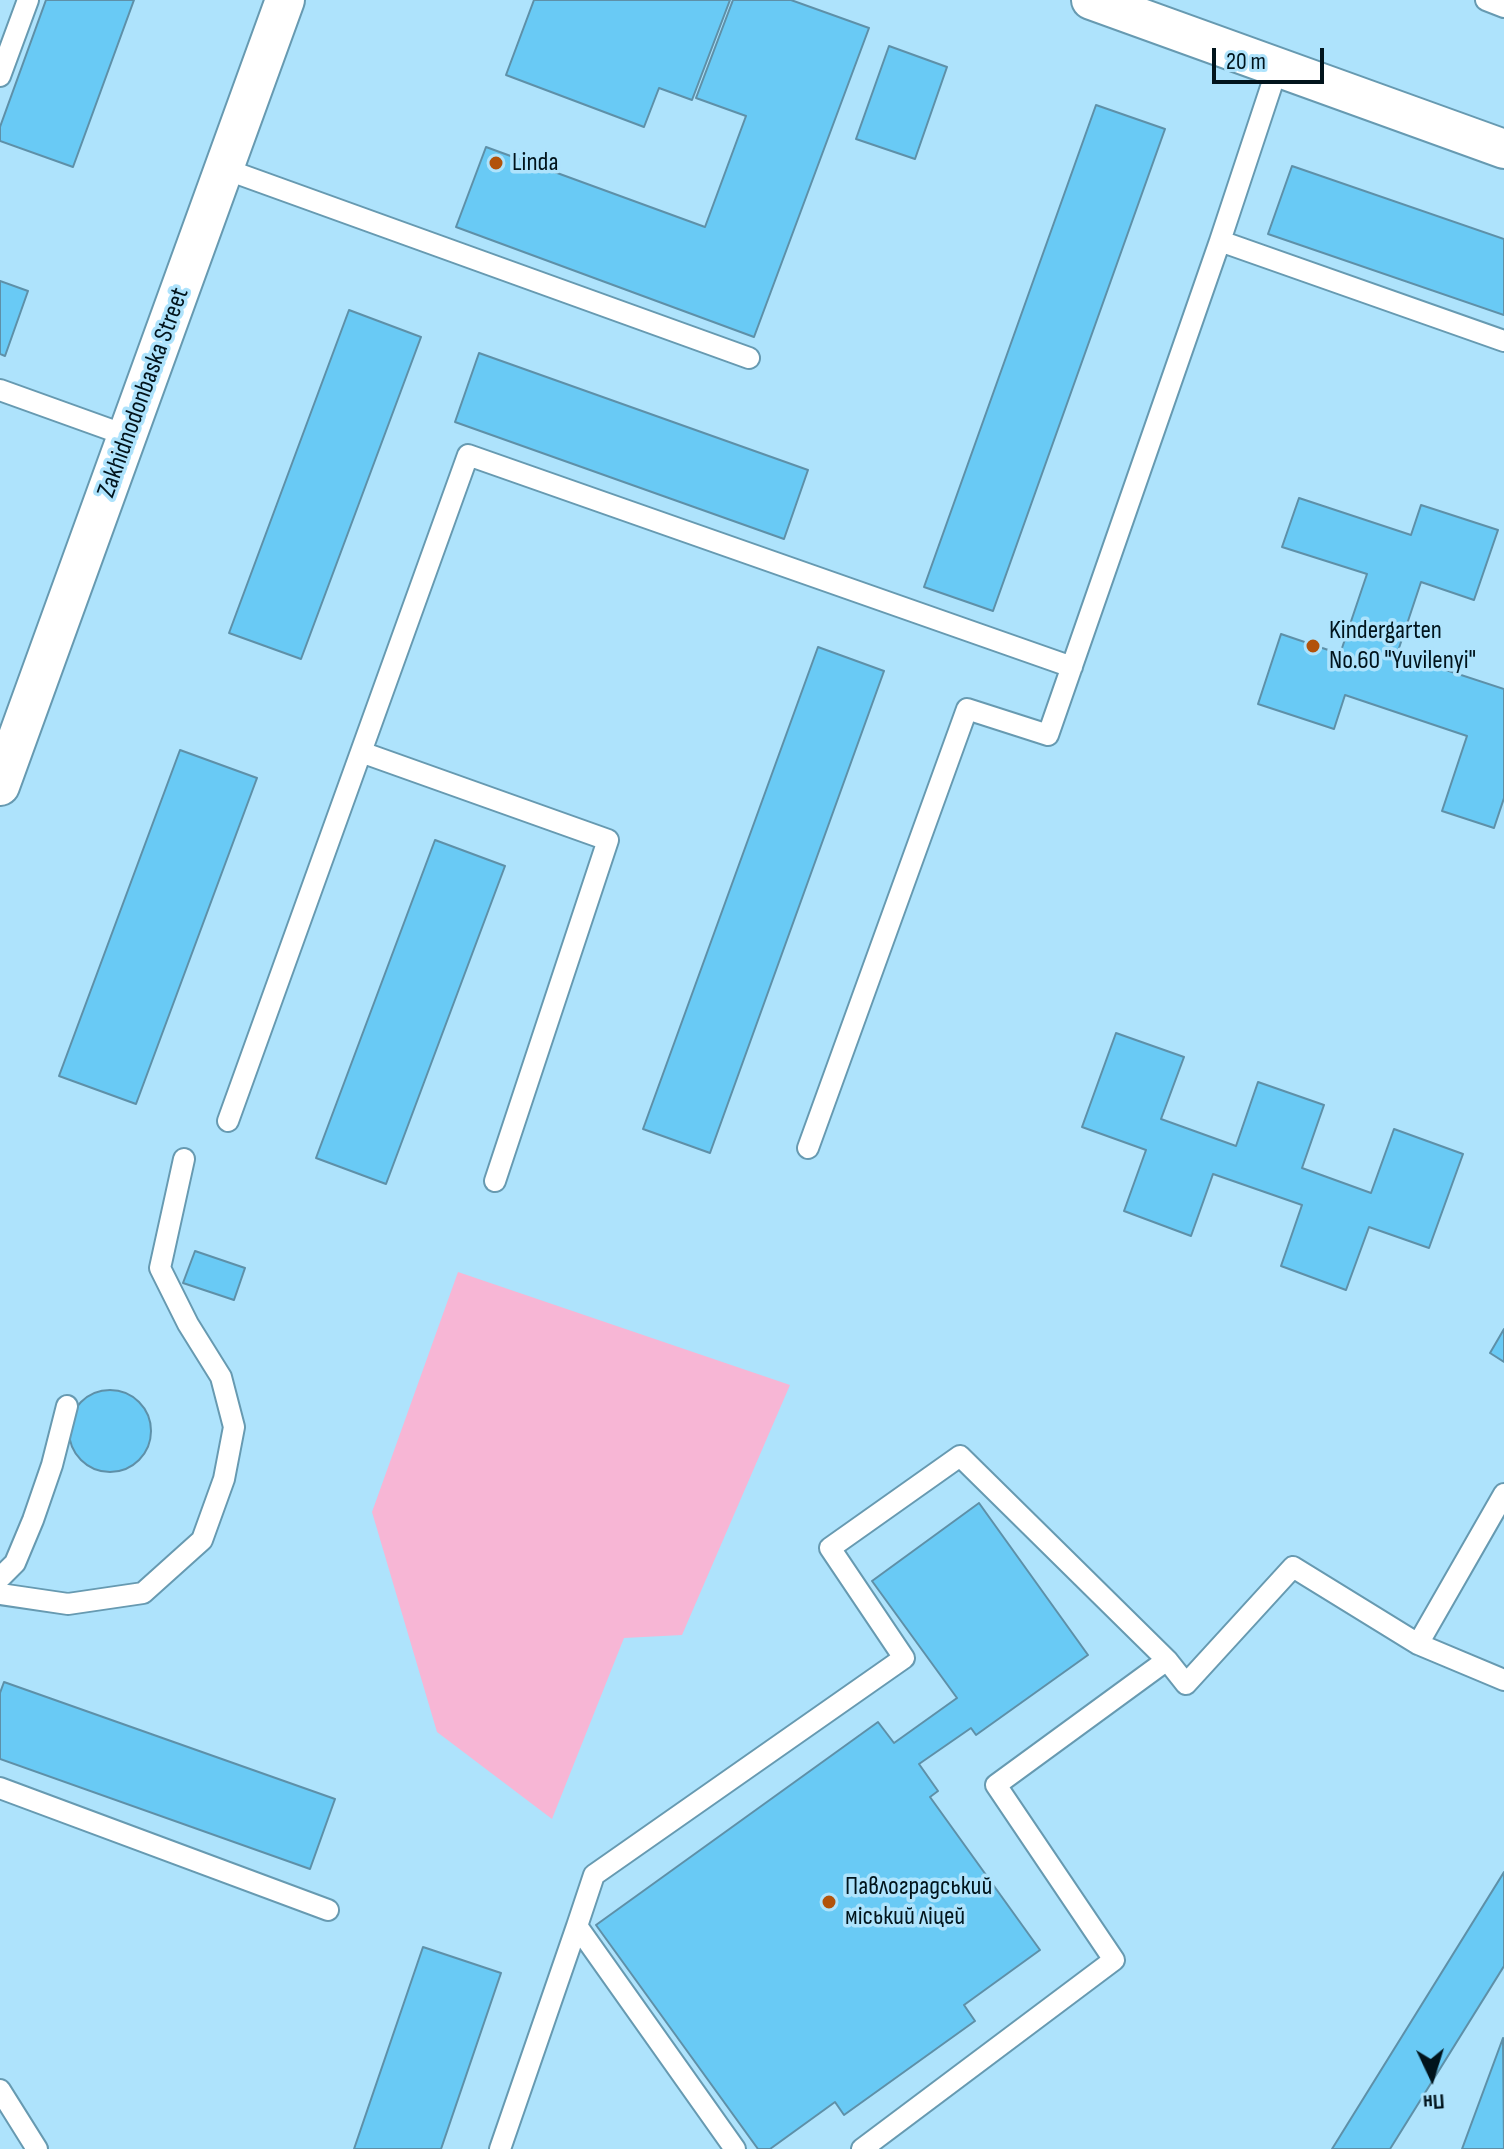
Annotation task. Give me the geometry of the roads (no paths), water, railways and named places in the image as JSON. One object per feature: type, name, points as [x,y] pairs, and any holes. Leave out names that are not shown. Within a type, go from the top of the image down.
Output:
[{"type":"street","name":"Zakhidnodonbaska Street","points":[[0,786],[285,0]]},
{"type":"street","points":[[1091,0],[1504,149]]},
{"type":"lane","points":[[0,76],[28,0]]},
{"type":"lane","points":[[808,1148],[967,709],[1048,735],[1278,66]]},
{"type":"lane","points":[[225,169],[749,358]]},
{"type":"lane","points":[[1220,241],[1504,341]]},
{"type":"lane","points":[[0,390],[128,436]]},
{"type":"lane","points":[[228,1121],[468,455],[1072,667]]},
{"type":"lane","points":[[361,752],[608,840],[495,1181]]},
{"type":"lane","points":[[0,1594],[68,1604],[143,1593],[202,1540],[224,1479],[234,1427],[221,1377],[188,1324],[160,1268],[184,1159]]},
{"type":"lane","points":[[0,1578],[15,1563],[33,1520],[52,1465],[67,1406]]},
{"type":"lane","points":[[500,2149],[594,1875],[904,1658],[830,1548],[960,1456],[1167,1660],[1186,1684],[1293,1567],[1418,1644],[1504,1680]]},
{"type":"lane","points":[[1418,1644],[1504,1494]]},
{"type":"lane","points":[[862,2149],[1114,1960],[996,1785],[1167,1660]]},
{"type":"lane","points":[[0,1788],[328,1910]]},
{"type":"lane","points":[[577,1926],[735,2149]]},
{"type":"lane","points":[[0,2090],[37,2149]]},
{"type":"place","name":"Linda","points":[[496,163]]},
{"type":"place","name":"Kindergarten No.60 \"Yuvilenyi\"","points":[[1313,646]]},
{"type":"place","name":"Павлоградський міський ліцей","points":[[829,1902]]}]
